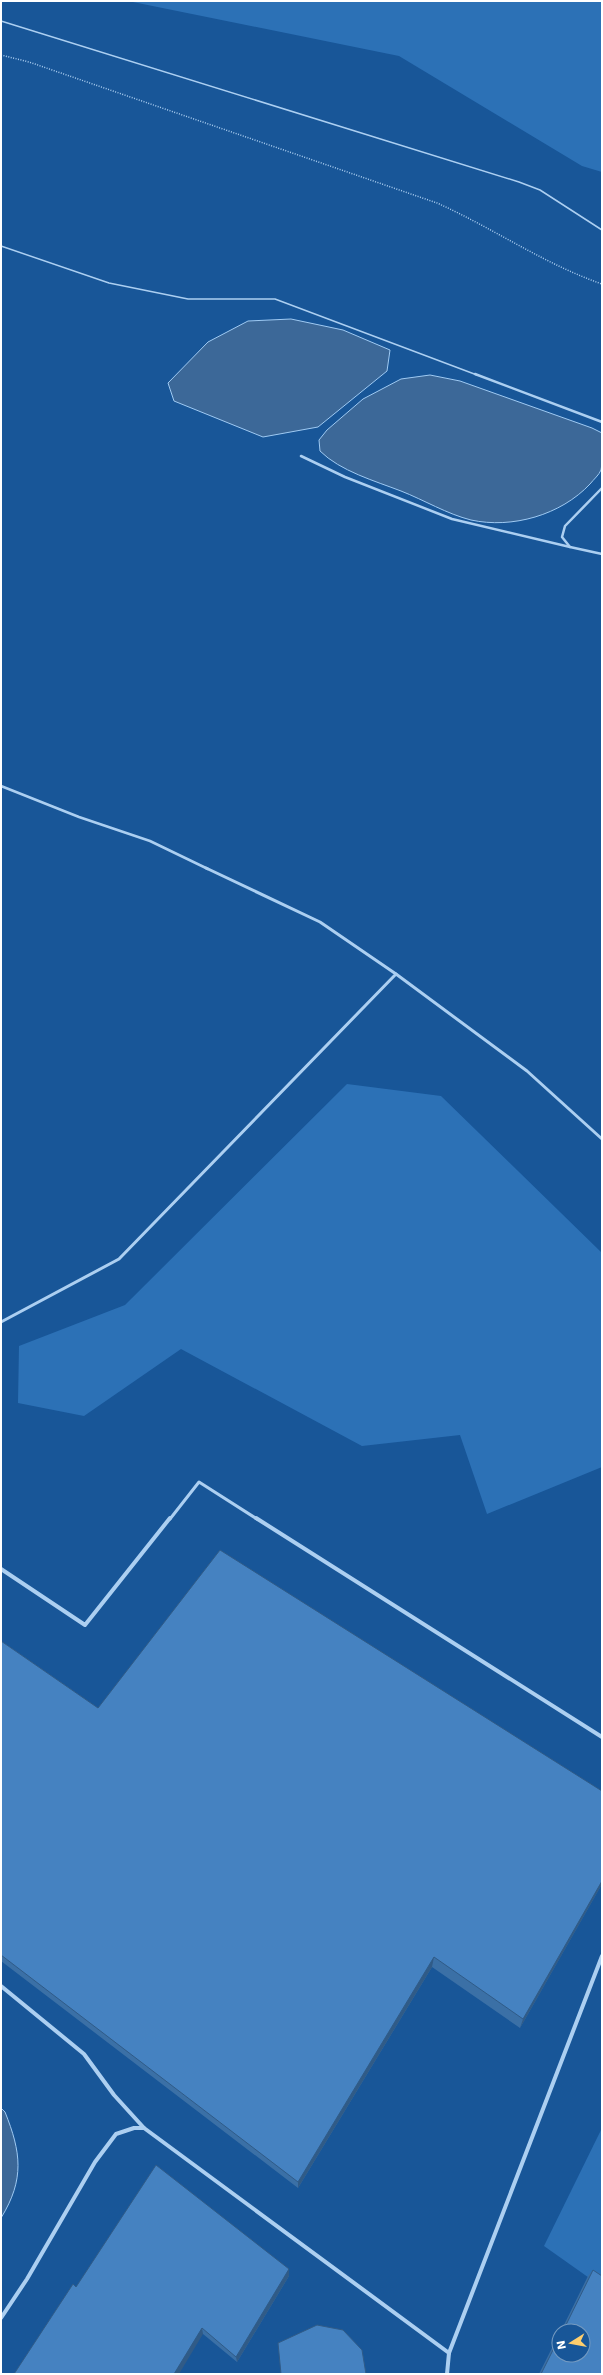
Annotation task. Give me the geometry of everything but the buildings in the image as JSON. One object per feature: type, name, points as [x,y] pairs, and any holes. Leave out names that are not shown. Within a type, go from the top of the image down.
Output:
[{"type":"lane","points":[[1,21],[519,182],[540,190],[602,230]]},
{"type":"lane","points":[[1,246],[110,283],[188,299],[274,299],[602,422]]},
{"type":"lane","points":[[301,456],[345,477],[452,519],[602,554]]},
{"type":"lane","points":[[570,547],[562,537],[565,526],[602,488]]},
{"type":"lane","points":[[1,786],[79,817],[150,841],[320,922],[396,974],[528,1071],[602,1139]]},
{"type":"lane","points":[[1,1322],[119,1259],[396,974]]},
{"type":"lane","points":[[1,1568],[85,1624],[199,1482],[602,1736]]},
{"type":"lane","points":[[447,2374],[449,2353],[602,1956]]},
{"type":"lane","points":[[1,1986],[84,2054],[114,2096],[144,2128],[213,2176],[365,2293],[449,2353]]},
{"type":"lane","points":[[1,2318],[27,2279],[95,2162],[116,2134],[134,2128],[144,2128]]},
{"type":"path","points":[[1,54],[430,200],[484,224],[540,258],[573,275],[602,284]]},
{"type":"shaded area","points":[[128,1],[602,1],[602,172],[582,166],[399,56]]},
{"type":"shaded area","points":[[291,319],[343,330],[390,350],[387,371],[318,427],[263,437],[174,401],[168,383],[208,342],[248,321]]},
{"type":"shaded area","points":[[430,375],[460,381],[592,428],[602,433],[602,462],[600,472],[578,495],[565,504],[550,511],[519,521],[503,523],[487,522],[471,520],[453,514],[410,495],[358,475],[337,464],[320,451],[319,440],[327,430],[363,399],[401,379]]},
{"type":"shaded area","points":[[347,1084],[441,1096],[602,1253],[602,1467],[487,1514],[460,1435],[362,1446],[181,1349],[84,1416],[18,1403],[19,1346],[125,1305]]},
{"type":"shaded area","points":[[1,2108],[5,2112],[10,2126],[17,2153],[18,2165],[14,2191],[1,2218]]},
{"type":"shaded area","points":[[602,2128],[602,2287],[544,2246]]}]
